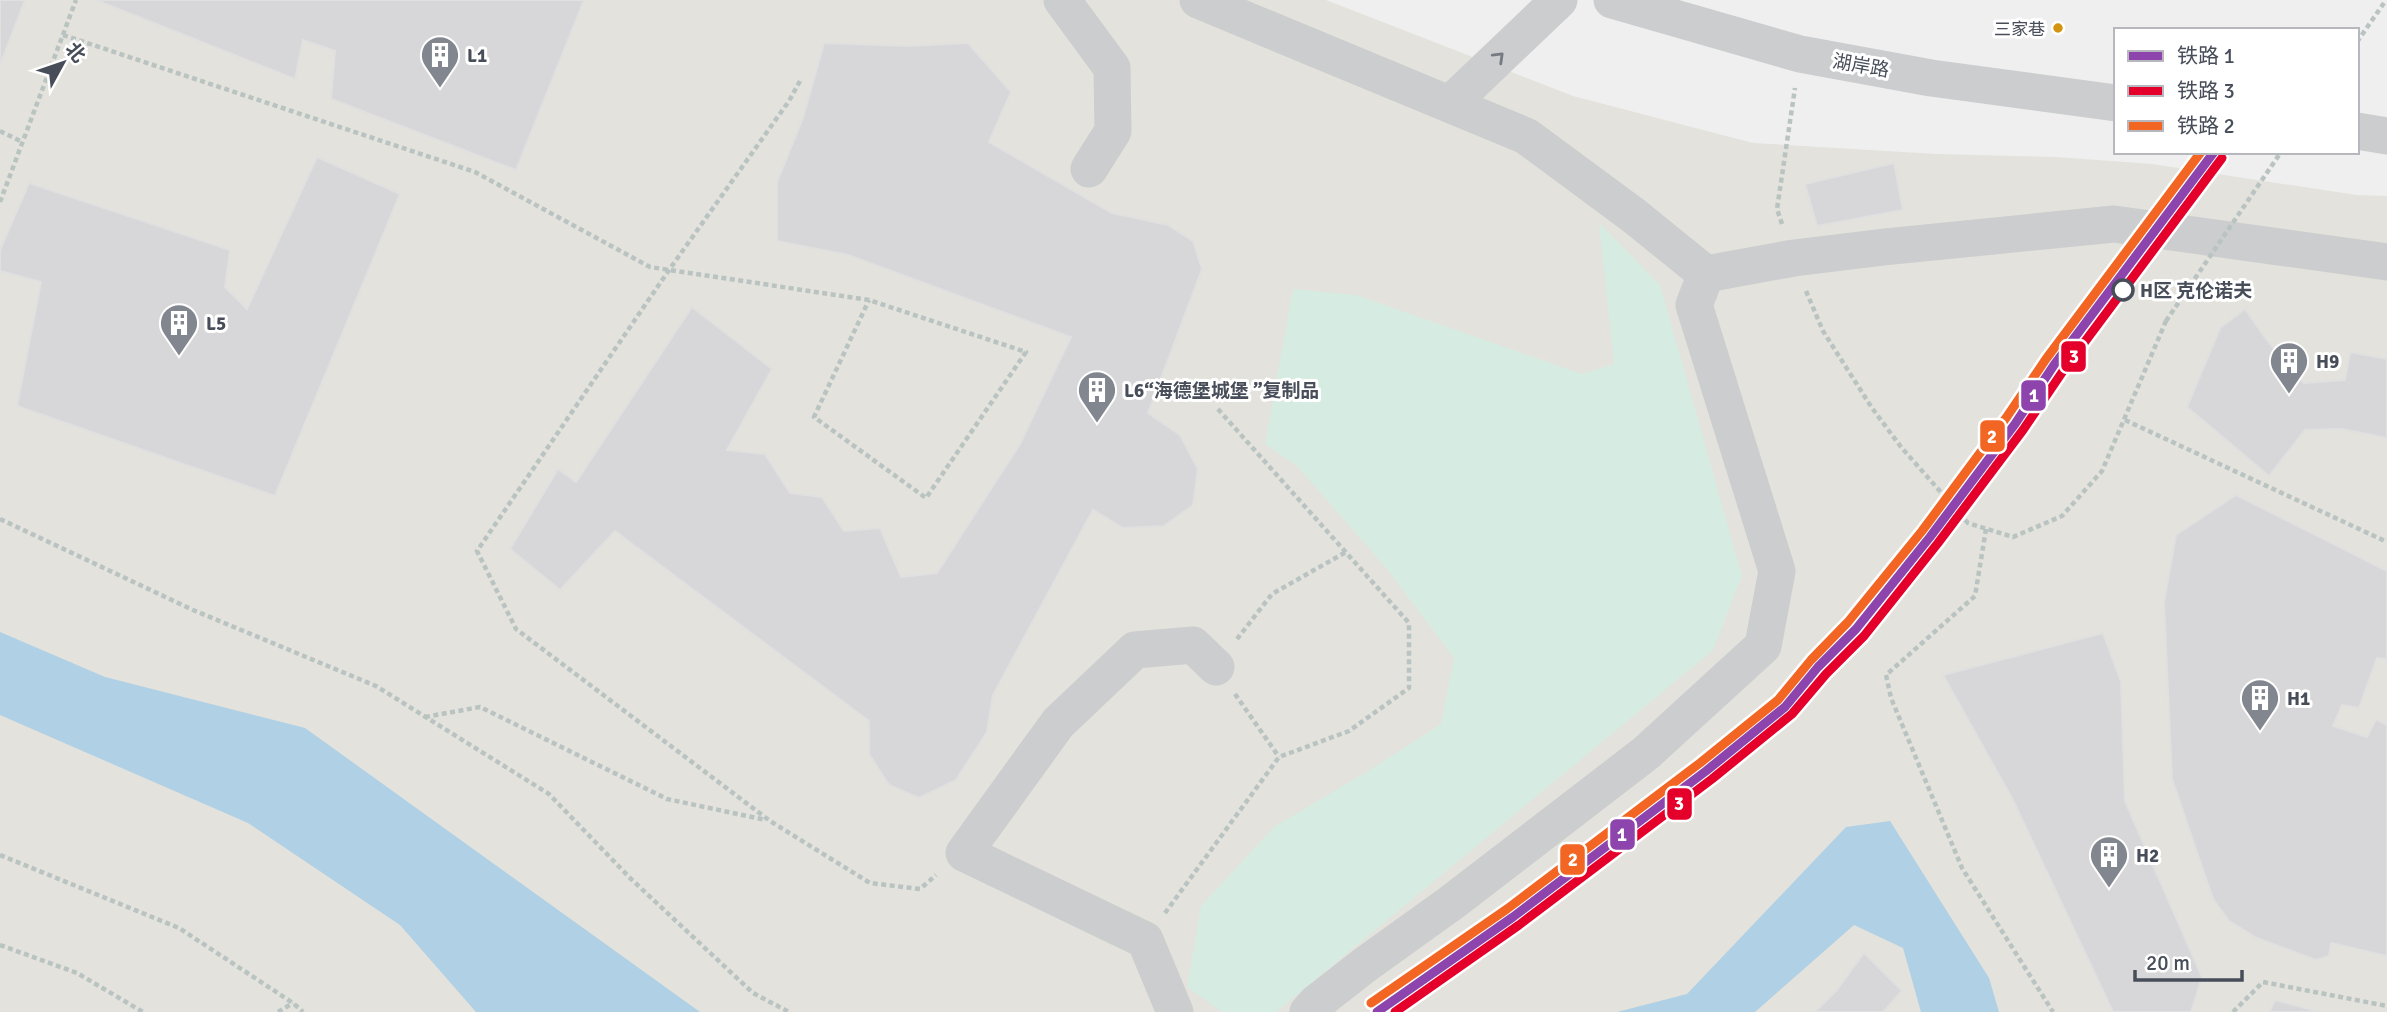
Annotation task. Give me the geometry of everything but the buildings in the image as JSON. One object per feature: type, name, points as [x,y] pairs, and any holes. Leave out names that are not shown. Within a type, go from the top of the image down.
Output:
[{"type":"street","points":[[1062,0],[1112,68],[1113,131],[1089,169]]},
{"type":"street","points":[[1198,0],[1526,136],[1633,215],[1706,274],[1794,258],[2114,224],[2387,262]]},
{"type":"street","points":[[1450,104],[1559,0]]},
{"type":"street","name":"湖岸路","points":[[1612,0],[1800,54],[1931,78],[2114,103]]},
{"type":"street","points":[[2359,131],[2387,136]]},
{"type":"street","points":[[1308,1012],[1315,1003],[1451,903],[1646,753],[1763,646],[1777,571],[1694,304],[1706,274]]},
{"type":"street","points":[[1175,1012],[1145,940],[964,853],[1058,723],[1135,650],[1193,645],[1216,667]]},
{"type":"path","points":[[0,202],[76,0]]},
{"type":"path","points":[[2359,39],[2386,0]]},
{"type":"path","points":[[63,35],[475,172],[650,267],[869,300],[1026,352],[926,498],[814,417],[869,300]]},
{"type":"path","points":[[1800,54],[1777,209],[1823,331],[1872,408],[1901,447],[1968,523],[2012,537],[2062,516],[2102,471],[2166,321],[2280,154]]},
{"type":"path","points":[[800,81],[789,101],[669,270],[477,551],[516,629],[770,821],[870,883],[920,889],[964,853]]},
{"type":"path","points":[[0,131],[22,142]]},
{"type":"path","points":[[1145,940],[1279,757],[1349,731],[1409,688],[1409,623],[1217,408]]},
{"type":"path","points":[[2125,420],[2387,542]]},
{"type":"path","points":[[0,519],[193,610],[376,686],[549,794],[630,878],[753,993],[789,1012]]},
{"type":"path","points":[[1986,529],[1975,596],[1886,675],[1891,698],[1962,868],[2053,1012]]},
{"type":"path","points":[[1279,757],[1216,667],[1272,594],[1346,552]]},
{"type":"path","points":[[425,717],[480,707],[667,799],[770,821]]},
{"type":"path","points":[[0,855],[179,928],[303,1012]]},
{"type":"path","points":[[0,945],[77,973],[143,1012]]},
{"type":"path","points":[[2233,1012],[2263,982],[2387,1006]]},
{"type":"path","points":[[278,1012],[293,1003]]},
{"type":"shaded area","points":[[0,0],[1326,0],[1573,96],[1753,143],[2152,164],[2356,195],[2387,196],[2387,1012],[0,1012]]},
{"type":"green space","points":[[1599,223],[1660,285],[1742,576],[1713,650],[1276,1012],[1222,1012],[1187,987],[1201,906],[1274,827],[1441,724],[1454,658],[1387,569],[1298,467],[1265,444],[1293,289],[1356,295],[1582,374],[1614,364]]},
{"type":"water","points":[[0,632],[105,677],[305,728],[700,1012],[476,1012],[400,925],[248,823],[0,715]]},
{"type":"water","points":[[1890,821],[1989,978],[1999,1012],[1921,1012],[1903,948],[1854,925],[1755,1012],[1617,1012],[1687,994],[1846,827]]},
{"type":"rail line","name":"2","points":[[1371,1003],[1507,909],[1700,763],[1778,700],[1811,660],[1848,622],[1922,531],[2200,154]]},
{"type":"rail line","name":"1","points":[[1377,1012],[1513,917],[1706,771],[1785,707],[1818,667],[1856,629],[1930,537],[2015,424],[2054,365],[2212,154]]},
{"type":"rail line","name":"3","points":[[1395,1012],[1519,925],[1712,779],[1792,714],[1826,674],[1864,636],[1938,543],[2222,158]]},
{"type":"place","name":"三家巷","points":[[2058,28]]},
{"type":"place","name":"L1","points":[[440,89]]},
{"type":"place","name":"H区 克伦诺夫","points":[[2123,290]]},
{"type":"place","name":"L5","points":[[179,357]]},
{"type":"place","name":"H9","points":[[2289,395]]},
{"type":"place","name":"L6“海德堡城堡 ”复制品","points":[[1097,424]]},
{"type":"place","name":"H1","points":[[2260,732]]},
{"type":"place","name":"H2","points":[[2109,889]]}]
